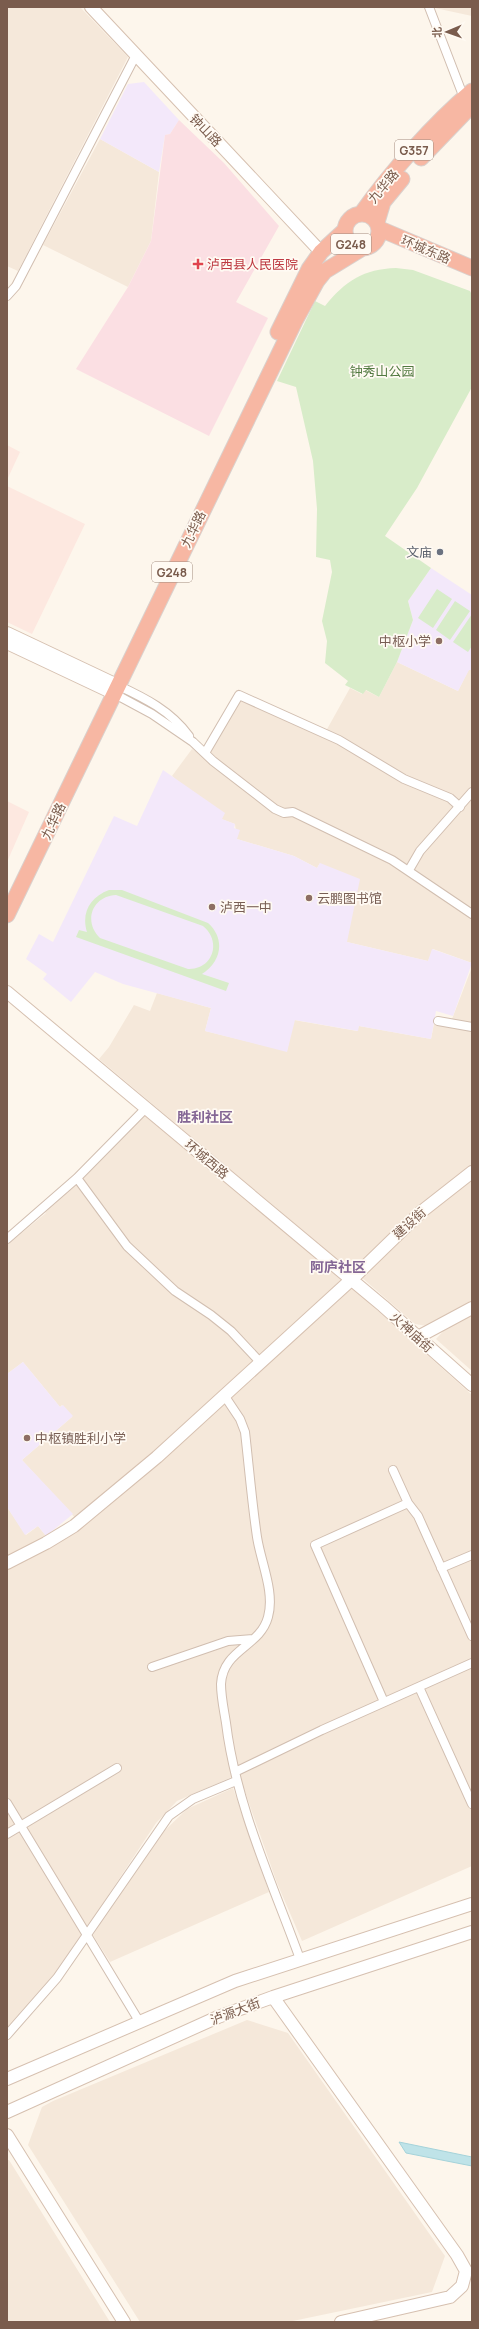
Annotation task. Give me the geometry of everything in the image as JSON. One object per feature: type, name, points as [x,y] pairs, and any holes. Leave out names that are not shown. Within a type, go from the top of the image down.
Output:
[{"type":"highway","name":"九华路","points":[[7,915],[111,687],[309,269],[321,252],[345,230],[349,219],[361,214],[375,194],[445,116],[469,98]]},
{"type":"highway","name":"九华路","points":[[7,894],[295,321],[317,281],[330,266],[361,249],[375,244],[380,210],[391,191],[469,98]]},
{"type":"highway","name":"九华路","points":[[361,214],[370,216],[378,226]]},
{"type":"highway","name":"环城东路","points":[[378,226],[472,268]]},
{"type":"highway","name":"G248","points":[[345,230],[347,240],[351,244],[361,249]]},
{"type":"main road","name":"钟山路","points":[[91,7],[321,252]]},
{"type":"main road","points":[[7,633],[111,687]]},
{"type":"main road","points":[[7,643],[111,687]]},
{"type":"main road","name":"环城西路","points":[[7,992],[352,1279]]},
{"type":"main road","name":"建设街","points":[[7,1563],[46,1543],[88,1515],[158,1456],[352,1279],[421,1212],[472,1172]]},
{"type":"main road","name":"火神庙街","points":[[352,1279],[472,1385]]},
{"type":"main road","points":[[418,1337],[472,1308]]},
{"type":"main road","points":[[7,2079],[228,1984],[300,1959],[472,1904]]},
{"type":"main road","name":"泸源大街","points":[[7,2112],[173,2036],[272,1996],[472,1932]]},
{"type":"main road","points":[[272,1996],[458,2255],[466,2271],[462,2286],[450,2297],[341,2322]]},
{"type":"main road","points":[[7,2135],[124,2322]]},
{"type":"street","points":[[428,7],[469,98]]},
{"type":"street","points":[[7,296],[16,286],[136,55]]},
{"type":"street","points":[[111,687],[193,742],[275,809],[284,813],[293,812],[337,832],[409,870],[472,914]]},
{"type":"street","points":[[205,753],[239,695],[339,740],[397,775],[450,798],[460,807]]},
{"type":"street","points":[[409,870],[420,851],[472,792]]},
{"type":"street","points":[[438,1021],[472,1027]]},
{"type":"street","points":[[7,1239],[77,1178],[146,1108]]},
{"type":"street","points":[[77,1178],[127,1246],[175,1291],[223,1324],[260,1362]]},
{"type":"street","points":[[224,1395],[240,1419],[245,1432],[257,1536],[271,1597],[268,1619],[259,1633],[229,1659],[222,1676],[221,1691],[236,1781],[300,1959]]},
{"type":"street","points":[[393,1470],[408,1503],[418,1516],[472,1636]]},
{"type":"street","points":[[384,1702],[315,1545],[408,1503]]},
{"type":"street","points":[[441,1568],[472,1555]]},
{"type":"street","points":[[152,1667],[228,1641],[253,1639]]},
{"type":"street","points":[[235,1772],[384,1702],[472,1663]]},
{"type":"street","points":[[419,1687],[472,1804]]},
{"type":"street","points":[[7,1834],[117,1768]]},
{"type":"street","points":[[7,2036],[57,1978],[170,1816],[193,1799],[236,1781]]},
{"type":"street","points":[[7,1803],[139,2021]]},
{"type":"shaded area","points":[[7,7],[80,7],[128,57],[18,271],[7,266]]},
{"type":"shaded area","points":[[434,7],[472,7],[472,16],[435,8]]},
{"type":"shaded area","points":[[144,82],[179,120],[170,134],[165,135],[159,172],[100,139],[128,84]]},
{"type":"shaded area","name":"泸西县人民医院","points":[[179,120],[224,163],[279,226],[236,302],[268,318],[209,436],[76,369],[128,287],[151,241],[165,135],[170,134]]},
{"type":"shaded area","points":[[100,139],[159,172],[151,241],[128,287],[43,245]]},
{"type":"shaded area","points":[[7,445],[24,454],[20,452],[7,480]]},
{"type":"shaded area","points":[[7,486],[85,524],[32,634],[7,622]]},
{"type":"shaded area","name":"中枢小学","points":[[431,568],[472,595],[472,670],[469,670],[458,691],[397,662],[413,620],[408,601]]},
{"type":"shaded area","points":[[397,662],[458,691],[469,669],[472,670],[472,963],[433,949],[428,961],[347,942],[320,863],[317,868],[294,856],[237,839],[235,824],[221,819],[172,776],[192,749],[205,757],[240,698],[326,731],[350,688],[362,694],[365,690],[379,697]]},
{"type":"shaded area","name":"泸西一中","points":[[163,770],[225,813],[222,819],[235,824],[234,828],[240,830],[237,839],[294,856],[317,868],[320,863],[360,879],[347,942],[428,961],[432,949],[472,963],[453,1016],[436,1011],[431,1039],[359,1026],[358,1031],[295,1020],[287,1052],[205,1031],[211,1008],[123,984],[95,972],[71,1002],[43,979],[47,974],[26,959],[39,934],[53,942],[114,816],[137,826]]},
{"type":"shaded area","points":[[7,801],[29,812],[7,862]]},
{"type":"shaded area","points":[[472,967],[472,1023],[452,1019]]},
{"type":"shaded area","points":[[157,993],[211,1008],[205,1031],[287,1051],[294,1020],[357,1031],[359,1026],[431,1039],[434,1024],[472,1030],[472,1167],[352,1272],[99,1059],[109,1047],[134,1005],[150,1011]]},
{"type":"shaded area","points":[[146,1112],[346,1280],[247,1371],[77,1520],[22,1460],[72,1417],[62,1405],[60,1407],[23,1362],[7,1374],[7,1245],[46,1213],[43,1209]]},
{"type":"shaded area","points":[[472,1177],[472,1303],[427,1326],[415,1324],[360,1276],[394,1241]]},
{"type":"shaded area","points":[[350,1286],[472,1395],[472,1866],[302,1941],[277,1883],[237,1769],[232,1777],[177,1801],[156,1823],[61,1967],[7,2032],[7,1566],[55,1541]]},
{"type":"shaded area","points":[[472,1312],[472,1371],[436,1339],[449,1325]]},
{"type":"shaded area","name":"中枢镇胜利小学","points":[[23,1362],[60,1407],[63,1405],[73,1416],[22,1460],[73,1514],[46,1536],[38,1526],[25,1535],[7,1507],[7,1374]]},
{"type":"shaded area","points":[[7,1507],[26,1535],[38,1526],[47,1537],[7,1561]]},
{"type":"shaded area","points":[[233,1788],[269,1892],[110,1962],[93,1935],[112,1903],[157,1838],[187,1809]]},
{"type":"shaded area","points":[[247,2020],[288,2033],[445,2256],[432,2292],[288,2322],[140,2322],[28,2145],[42,2107],[53,2101]]},
{"type":"shaded area","points":[[7,2160],[9,2160],[110,2322],[7,2322]]},
{"type":"green space","name":"钟秀山公园","points":[[396,268],[413,270],[470,291],[472,295],[472,387],[417,488],[385,536],[431,568],[408,601],[413,620],[397,662],[379,697],[366,690],[363,694],[345,685],[348,681],[325,663],[327,641],[322,621],[332,572],[330,560],[316,557],[317,509],[313,461],[296,387],[277,381],[315,301],[325,306],[332,297],[356,278],[374,271]]},
{"type":"green space","points":[[437,589],[452,599],[433,628],[418,618]]},
{"type":"green space","points":[[455,601],[470,611],[450,640],[436,630]]},
{"type":"green space","points":[[472,614],[472,646],[468,652],[453,642]]},
{"type":"green space","points":[[109,890],[122,890],[208,923],[214,929],[217,936],[219,950],[213,963],[202,974],[229,983],[226,991],[76,937],[79,930],[87,932],[85,925],[86,912],[92,901],[102,893]],"holes":[[[116,895],[203,926],[209,932],[212,939],[212,954],[204,965],[197,968],[188,969],[100,938],[95,932],[91,918],[96,905],[101,900],[108,896]]]},
{"type":"water","points":[[399,2142],[472,2157],[472,2166],[406,2153]]},
{"type":"place","name":"泸西县人民医院","points":[[198,264]]},
{"type":"place","name":"文庙","points":[[440,552]]},
{"type":"place","name":"中枢小学","points":[[439,641]]},
{"type":"place","name":"云鹏图书馆","points":[[309,898]]},
{"type":"place","name":"泸西一中","points":[[212,907]]},
{"type":"place","name":"中枢镇胜利小学","points":[[27,1438]]},
{"type":"district","name":"胜利社区","points":[[205,1116]]},
{"type":"district","name":"阿庐社区","points":[[338,1266]]}]
